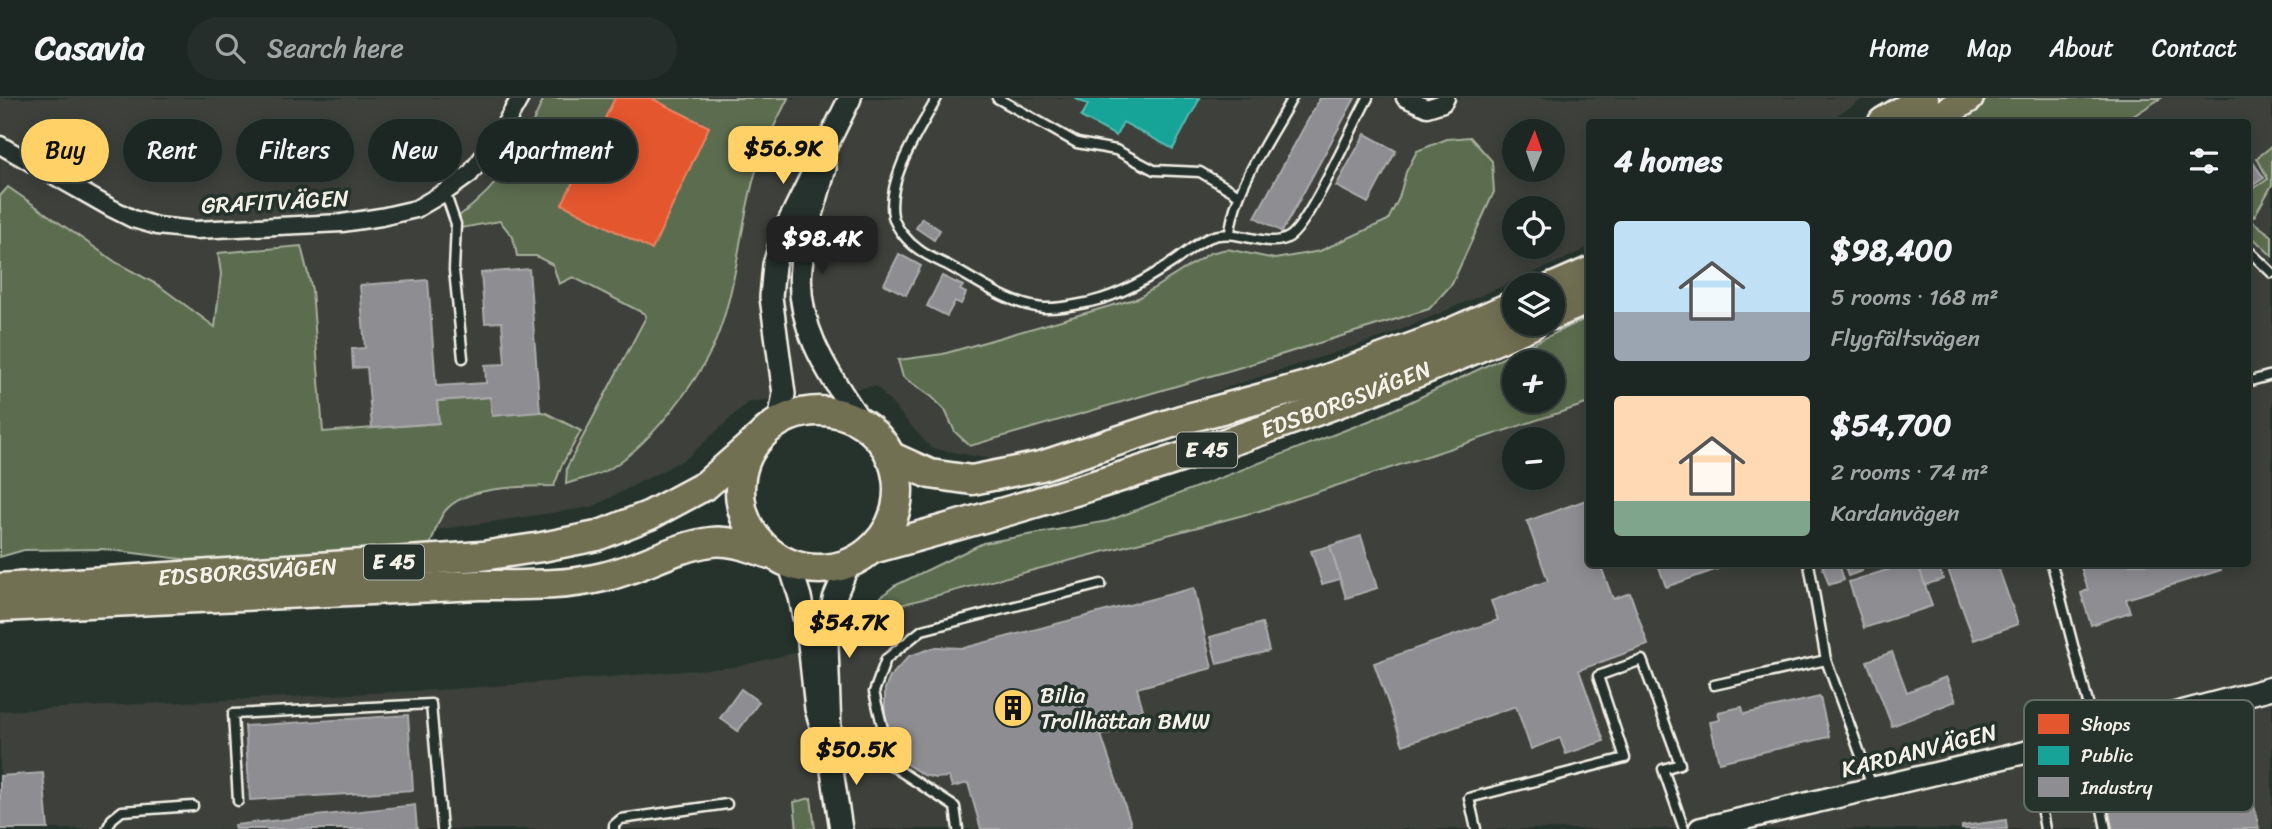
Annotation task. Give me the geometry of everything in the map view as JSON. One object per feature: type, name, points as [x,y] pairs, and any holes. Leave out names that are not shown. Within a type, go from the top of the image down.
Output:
[{"type":"highway","points":[[1888,119],[1924,98]]},
{"type":"highway","points":[[1935,119],[1969,98]]},
{"type":"highway","points":[[1565,282],[1586,273]]},
{"type":"highway","points":[[1565,309],[1586,300]]},
{"type":"highway","name":"EDSBORGSVÄGEN","points":[[890,456],[930,474],[972,480],[1041,466],[1181,420],[1310,385],[1441,337],[1502,310]]},
{"type":"highway","name":"EDSBORGSVÄGEN","points":[[860,556],[1024,508],[1220,445],[1319,411],[1505,336]]},
{"type":"highway","name":"E 45","points":[[821,411],[849,417],[862,424],[883,444],[890,456],[898,485],[896,505],[885,534],[860,556],[819,569],[781,559],[754,537],[748,526],[740,500],[744,461],[758,439],[779,421],[792,415],[821,411]]},
{"type":"highway","name":"EDSBORGSVÄGEN","points":[[0,588],[482,556],[542,547],[597,536],[650,515],[706,485],[758,439]]},
{"type":"highway","name":"EDSBORGSVÄGEN","points":[[0,607],[467,586],[556,585],[604,577],[676,551],[713,541],[741,545],[781,559]]},
{"type":"street","name":"GRAFITVÄGEN","points":[[0,145],[111,208],[133,219],[157,226],[195,230],[342,223],[416,209],[445,192],[470,174],[498,136],[520,98]]},
{"type":"street","points":[[779,421],[784,394],[771,297],[774,265],[783,234],[850,98]]},
{"type":"street","points":[[1405,98],[1427,108],[1443,103],[1446,98]]},
{"type":"street","points":[[835,125],[801,265],[800,285],[814,346],[862,424]]},
{"type":"street","points":[[829,751],[831,709],[827,645],[834,599],[860,556]]},
{"type":"street","points":[[781,559],[800,597],[816,709],[829,751],[841,829]]},
{"type":"street","name":"KARDANVÄGEN","points":[[2226,700],[2272,688]]},
{"type":"street","name":"KARDANVÄGEN","points":[[1700,829],[2024,753]]},
{"type":"lane","points":[[937,98],[898,173],[893,194],[893,216],[901,232],[918,250],[1016,302],[1043,308],[1067,307],[1118,293],[1149,278],[1210,237],[1230,233],[1277,241],[1290,236],[1312,205],[1368,98]]},
{"type":"lane","points":[[997,98],[1077,143],[1116,150],[1154,170],[1200,172],[1239,195]]},
{"type":"lane","points":[[1230,233],[1232,214],[1239,195],[1292,98]]},
{"type":"lane","points":[[445,192],[456,225],[454,270],[463,358]]},
{"type":"lane","points":[[2251,253],[2272,272]]},
{"type":"lane","points":[[2251,381],[2272,375]]},
{"type":"lane","points":[[1810,567],[1826,660],[1873,789]]},
{"type":"lane","points":[[2053,567],[2087,700]]},
{"type":"lane","points":[[958,829],[955,807],[892,766],[874,692],[886,659],[922,630],[1101,584]]},
{"type":"lane","points":[[1476,829],[1469,798],[1625,758],[1598,676],[1642,660],[1680,764],[1664,769],[1684,829]]},
{"type":"lane","points":[[1714,685],[1826,660]]},
{"type":"lane","points":[[239,801],[233,714],[431,704],[442,829]]},
{"type":"lane","points":[[614,829],[614,825],[621,819],[727,804]]},
{"type":"lane","points":[[107,829],[112,819],[122,811],[193,806]]},
{"type":"shaded area","points":[[0,98],[1865,98],[1831,119],[1586,119],[1586,248],[1565,259],[1563,260],[1533,273],[1502,273],[1502,286],[1389,335],[1001,461],[931,448],[876,386],[748,402],[687,458],[592,507],[402,535],[335,542],[221,274],[215,328],[158,285],[117,263],[7,187],[0,196]]},
{"type":"shaded area","points":[[2161,98],[2272,98],[2272,829],[0,829],[0,711],[455,689],[735,667],[878,633],[896,606],[1259,511],[1502,431],[1502,490],[1565,490],[1565,427],[1516,427],[1586,404],[1586,567],[2251,567],[2251,119],[2129,119]]},
{"type":"green space","points":[[544,98],[788,98],[759,162],[725,312],[719,332],[701,369],[659,426],[626,457],[606,471],[566,484],[567,467],[646,317],[645,314],[573,277],[559,284],[553,265],[536,256],[517,256],[513,237],[500,221],[461,228],[457,225],[458,217],[496,182],[637,182],[637,119],[534,119]]},
{"type":"green space","points":[[1989,98],[2161,98],[2129,119],[1957,119]]},
{"type":"green space","points":[[1470,137],[1492,161],[1494,192],[1452,284],[1429,309],[970,446],[955,432],[945,410],[932,397],[903,377],[898,360],[943,354],[1138,298],[1210,253],[1227,249],[1275,259],[1320,251],[1388,220],[1417,151],[1447,139]]},
{"type":"green space","points":[[2272,146],[2272,185],[2254,217],[2251,214],[2251,190],[2268,179],[2257,158]]},
{"type":"green space","points":[[8,187],[117,263],[158,285],[215,327],[221,274],[218,253],[301,246],[312,290],[323,432],[438,423],[437,401],[490,397],[546,413],[581,431],[554,486],[511,487],[467,496],[445,511],[430,546],[197,561],[102,549],[24,550],[0,557],[0,196]]},
{"type":"green space","points":[[2251,222],[2272,236],[2272,256],[2251,236]]},
{"type":"green space","points":[[1586,318],[1586,404],[1565,411],[1565,350],[1519,350],[1549,336],[1565,336],[1565,328]]},
{"type":"green space","points":[[1502,358],[1502,413],[1558,413],[1516,427],[1502,427],[1502,431],[1259,511],[896,606],[878,633],[850,639],[871,605],[894,586],[983,543],[1108,521],[1374,419]]},
{"type":"green space","points":[[811,798],[815,829],[797,829],[794,802]]},
{"type":"building: Shops","points":[[615,98],[651,98],[709,127],[652,250],[562,204],[573,182],[637,182],[637,119],[604,119]]},
{"type":"building: Public","points":[[1075,98],[1200,98],[1173,149],[1123,122],[1116,136],[1081,117],[1088,105]]},
{"type":"building: Industry","points":[[1320,98],[1355,98],[1282,232],[1255,217]]},
{"type":"building: Industry","points":[[1365,134],[1396,151],[1368,203],[1336,186]]},
{"type":"building: Industry","points":[[2251,160],[2264,178],[2251,186]]},
{"type":"building: Industry","points":[[922,218],[940,230],[934,240],[916,228]]},
{"type":"building: Industry","points":[[899,254],[921,266],[906,295],[884,284]]},
{"type":"building: Industry","points":[[529,269],[540,412],[492,416],[490,397],[437,401],[439,423],[372,428],[367,367],[353,368],[352,349],[365,348],[360,285],[428,280],[436,386],[486,383],[485,365],[505,364],[502,322],[485,323],[481,273]]},
{"type":"building: Industry","points":[[942,276],[963,286],[960,290],[966,293],[961,304],[955,301],[947,316],[927,306]]},
{"type":"building: Industry","points":[[1586,500],[1586,567],[1601,567],[1613,599],[1630,593],[1648,645],[1579,670],[1604,741],[1566,754],[1560,738],[1531,749],[1516,706],[1403,745],[1374,663],[1498,620],[1491,601],[1548,581],[1527,521]]},
{"type":"building: Industry","points":[[1361,536],[1377,588],[1346,598],[1330,546]]},
{"type":"building: Industry","points":[[1330,546],[1340,579],[1322,584],[1311,551]]},
{"type":"building: Industry","points":[[1659,567],[1723,567],[1666,587]]},
{"type":"building: Industry","points":[[1823,567],[1840,567],[1844,580],[1829,585]]},
{"type":"building: Industry","points":[[1845,567],[1861,567],[1862,571],[1848,576]]},
{"type":"building: Industry","points":[[1896,567],[1919,567],[1932,606],[1864,628],[1849,582]]},
{"type":"building: Industry","points":[[1919,567],[1939,567],[1943,579],[1925,585]]},
{"type":"building: Industry","points":[[1947,567],[1998,567],[2018,624],[1974,640]]},
{"type":"building: Industry","points":[[2081,567],[2220,567],[2221,570],[2126,599],[2130,612],[2091,625],[2081,593],[2088,590]]},
{"type":"building: Industry","name":"Bilia Trollhättan BMW","points":[[1194,588],[1212,668],[1137,688],[1147,724],[1101,735],[1131,824],[1118,829],[981,829],[968,783],[952,787],[949,777],[935,778],[924,775],[898,759],[891,748],[885,714],[885,689],[890,677],[909,656],[936,647],[964,648]]},
{"type":"building: Industry","points":[[1262,623],[1269,651],[1217,664],[1210,637]]},
{"type":"building: Industry","points":[[1892,652],[1907,692],[1946,677],[1956,701],[1892,726],[1867,661]]},
{"type":"building: Industry","points":[[741,689],[759,702],[738,731],[720,718]]},
{"type":"building: Industry","points":[[1820,697],[1829,737],[1719,762],[1710,722],[1720,720],[1718,712],[1742,707],[1744,714]]},
{"type":"building: Industry","points":[[408,715],[413,790],[250,800],[245,726]]},
{"type":"building: Industry","points":[[43,773],[48,829],[0,829],[0,776]]},
{"type":"building: Industry","points":[[415,805],[417,829],[235,829],[234,825]]},
{"type":"building: Industry","points":[[2254,806],[2259,829],[2113,829],[2109,812],[2254,812]]},
{"type":"building: Industry","points":[[2006,820],[2007,829],[1962,829],[1962,826]]},
{"type":"place","name":"Bilia Trollhättan BMW","points":[[1013,708]]}]
